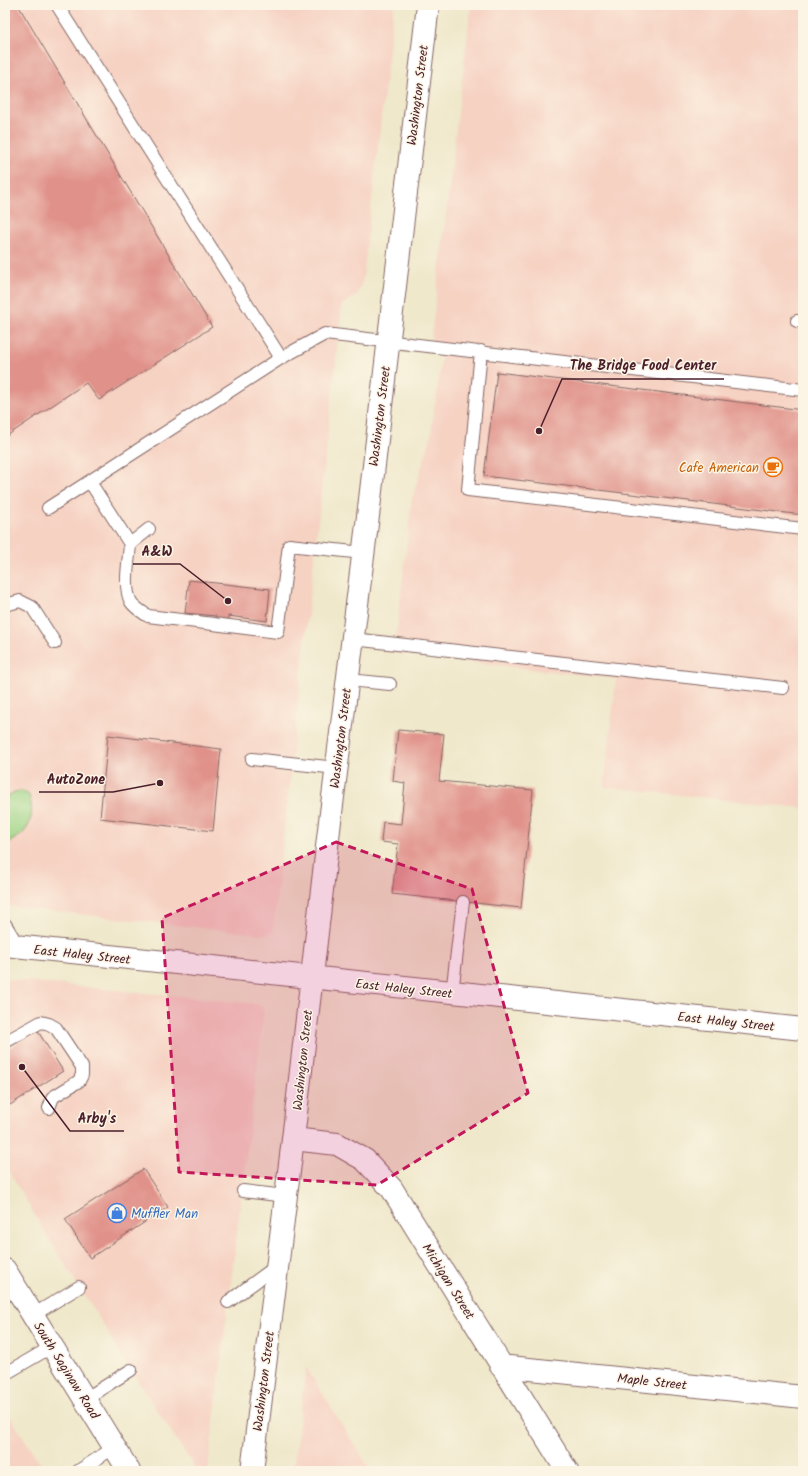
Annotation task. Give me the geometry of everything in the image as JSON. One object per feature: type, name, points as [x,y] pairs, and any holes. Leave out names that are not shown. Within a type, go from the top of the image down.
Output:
[{"type":"street","name":"Washington Street","points":[[252,1471],[278,1265],[428,5]]},
{"type":"street","name":"East Haley Street","points":[[12,946],[803,1029]]},
{"type":"street","name":"Michigan Street","points":[[293,1139],[337,1144],[365,1160],[392,1189],[567,1471]]},
{"type":"street","name":"South Saginaw Road","points":[[6,1272],[129,1471]]},
{"type":"street","name":"Maple Street","points":[[501,1366],[803,1397]]},
{"type":"lane","points":[[57,5],[282,358]]},
{"type":"lane","points":[[48,508],[282,358],[325,334],[388,340],[803,390]]},
{"type":"lane","points":[[481,351],[468,490],[803,530]]},
{"type":"lane","points":[[90,482],[130,544],[126,590],[131,602],[138,610],[148,616],[278,632],[289,545],[363,553]]},
{"type":"lane","points":[[130,544],[149,529]]},
{"type":"lane","points":[[5,605],[20,601],[32,607],[55,644]]},
{"type":"lane","points":[[353,639],[783,688]]},
{"type":"lane","points":[[348,680],[390,684]]},
{"type":"lane","points":[[252,759],[337,768]]},
{"type":"lane","points":[[452,993],[463,902]]},
{"type":"lane","points":[[5,924],[12,946]]},
{"type":"lane","points":[[5,1042],[40,1022],[49,1024],[56,1028],[82,1067],[82,1075],[79,1081],[53,1097],[49,1108]]},
{"type":"lane","points":[[243,1191],[286,1196]]},
{"type":"lane","points":[[228,1302],[278,1265]]},
{"type":"lane","points":[[33,1315],[79,1287]]},
{"type":"lane","points":[[5,1374],[53,1346]]},
{"type":"lane","points":[[85,1399],[130,1370]]},
{"type":"lane","points":[[78,1471],[115,1447]]},
{"type":"highlighted area","points":[[336,842],[472,889],[528,1093],[377,1185],[179,1172],[162,918]]},
{"type":"shaded area","points":[[5,5],[394,5],[363,279],[357,295],[342,305],[273,931],[267,935],[5,906]]},
{"type":"shaded area","points":[[471,5],[803,5],[803,808],[604,787],[616,679],[394,653],[412,498],[430,441],[443,347],[430,346]]},
{"type":"shaded area","points":[[5,979],[256,1004],[261,1006],[264,1010],[208,1471],[197,1471],[114,1345],[106,1329],[47,1236],[5,1165]]},
{"type":"shaded area","points":[[306,1367],[371,1471],[293,1471]]},
{"type":"shaded area","points":[[5,1408],[9,1415],[45,1471],[5,1471]]},
{"type":"green space","points":[[22,791],[29,795],[32,809],[31,819],[27,828],[22,834],[5,844],[5,798],[14,792]]},
{"type":"building","points":[[5,5],[18,5],[212,327],[99,400],[86,383],[5,437]]},
{"type":"building","points":[[497,372],[803,410],[803,515],[484,476]]},
{"type":"building","points":[[189,580],[270,589],[267,621],[228,616],[228,621],[215,619],[216,616],[185,613]]},
{"type":"building","points":[[398,730],[444,734],[439,781],[533,790],[521,908],[392,894],[398,844],[381,842],[383,822],[401,824],[405,783],[393,781]]},
{"type":"building","points":[[108,735],[221,749],[213,831],[100,818]]},
{"type":"building","points":[[37,1030],[63,1071],[10,1105],[5,1097],[5,1050]]},
{"type":"building","name":"Muffler Man","points":[[143,1169],[168,1207],[90,1258],[65,1219]]},
{"type":"place","name":"The Bridge Food Center","points":[[539,431]]},
{"type":"place","name":"Cafe American","points":[[773,467]]},
{"type":"place","name":"A&W","points":[[228,601]]},
{"type":"place","name":"AutoZone","points":[[160,783]]},
{"type":"place","name":"Arby's","points":[[22,1067]]},
{"type":"place","name":"Muffler Man","points":[[117,1213]]}]
